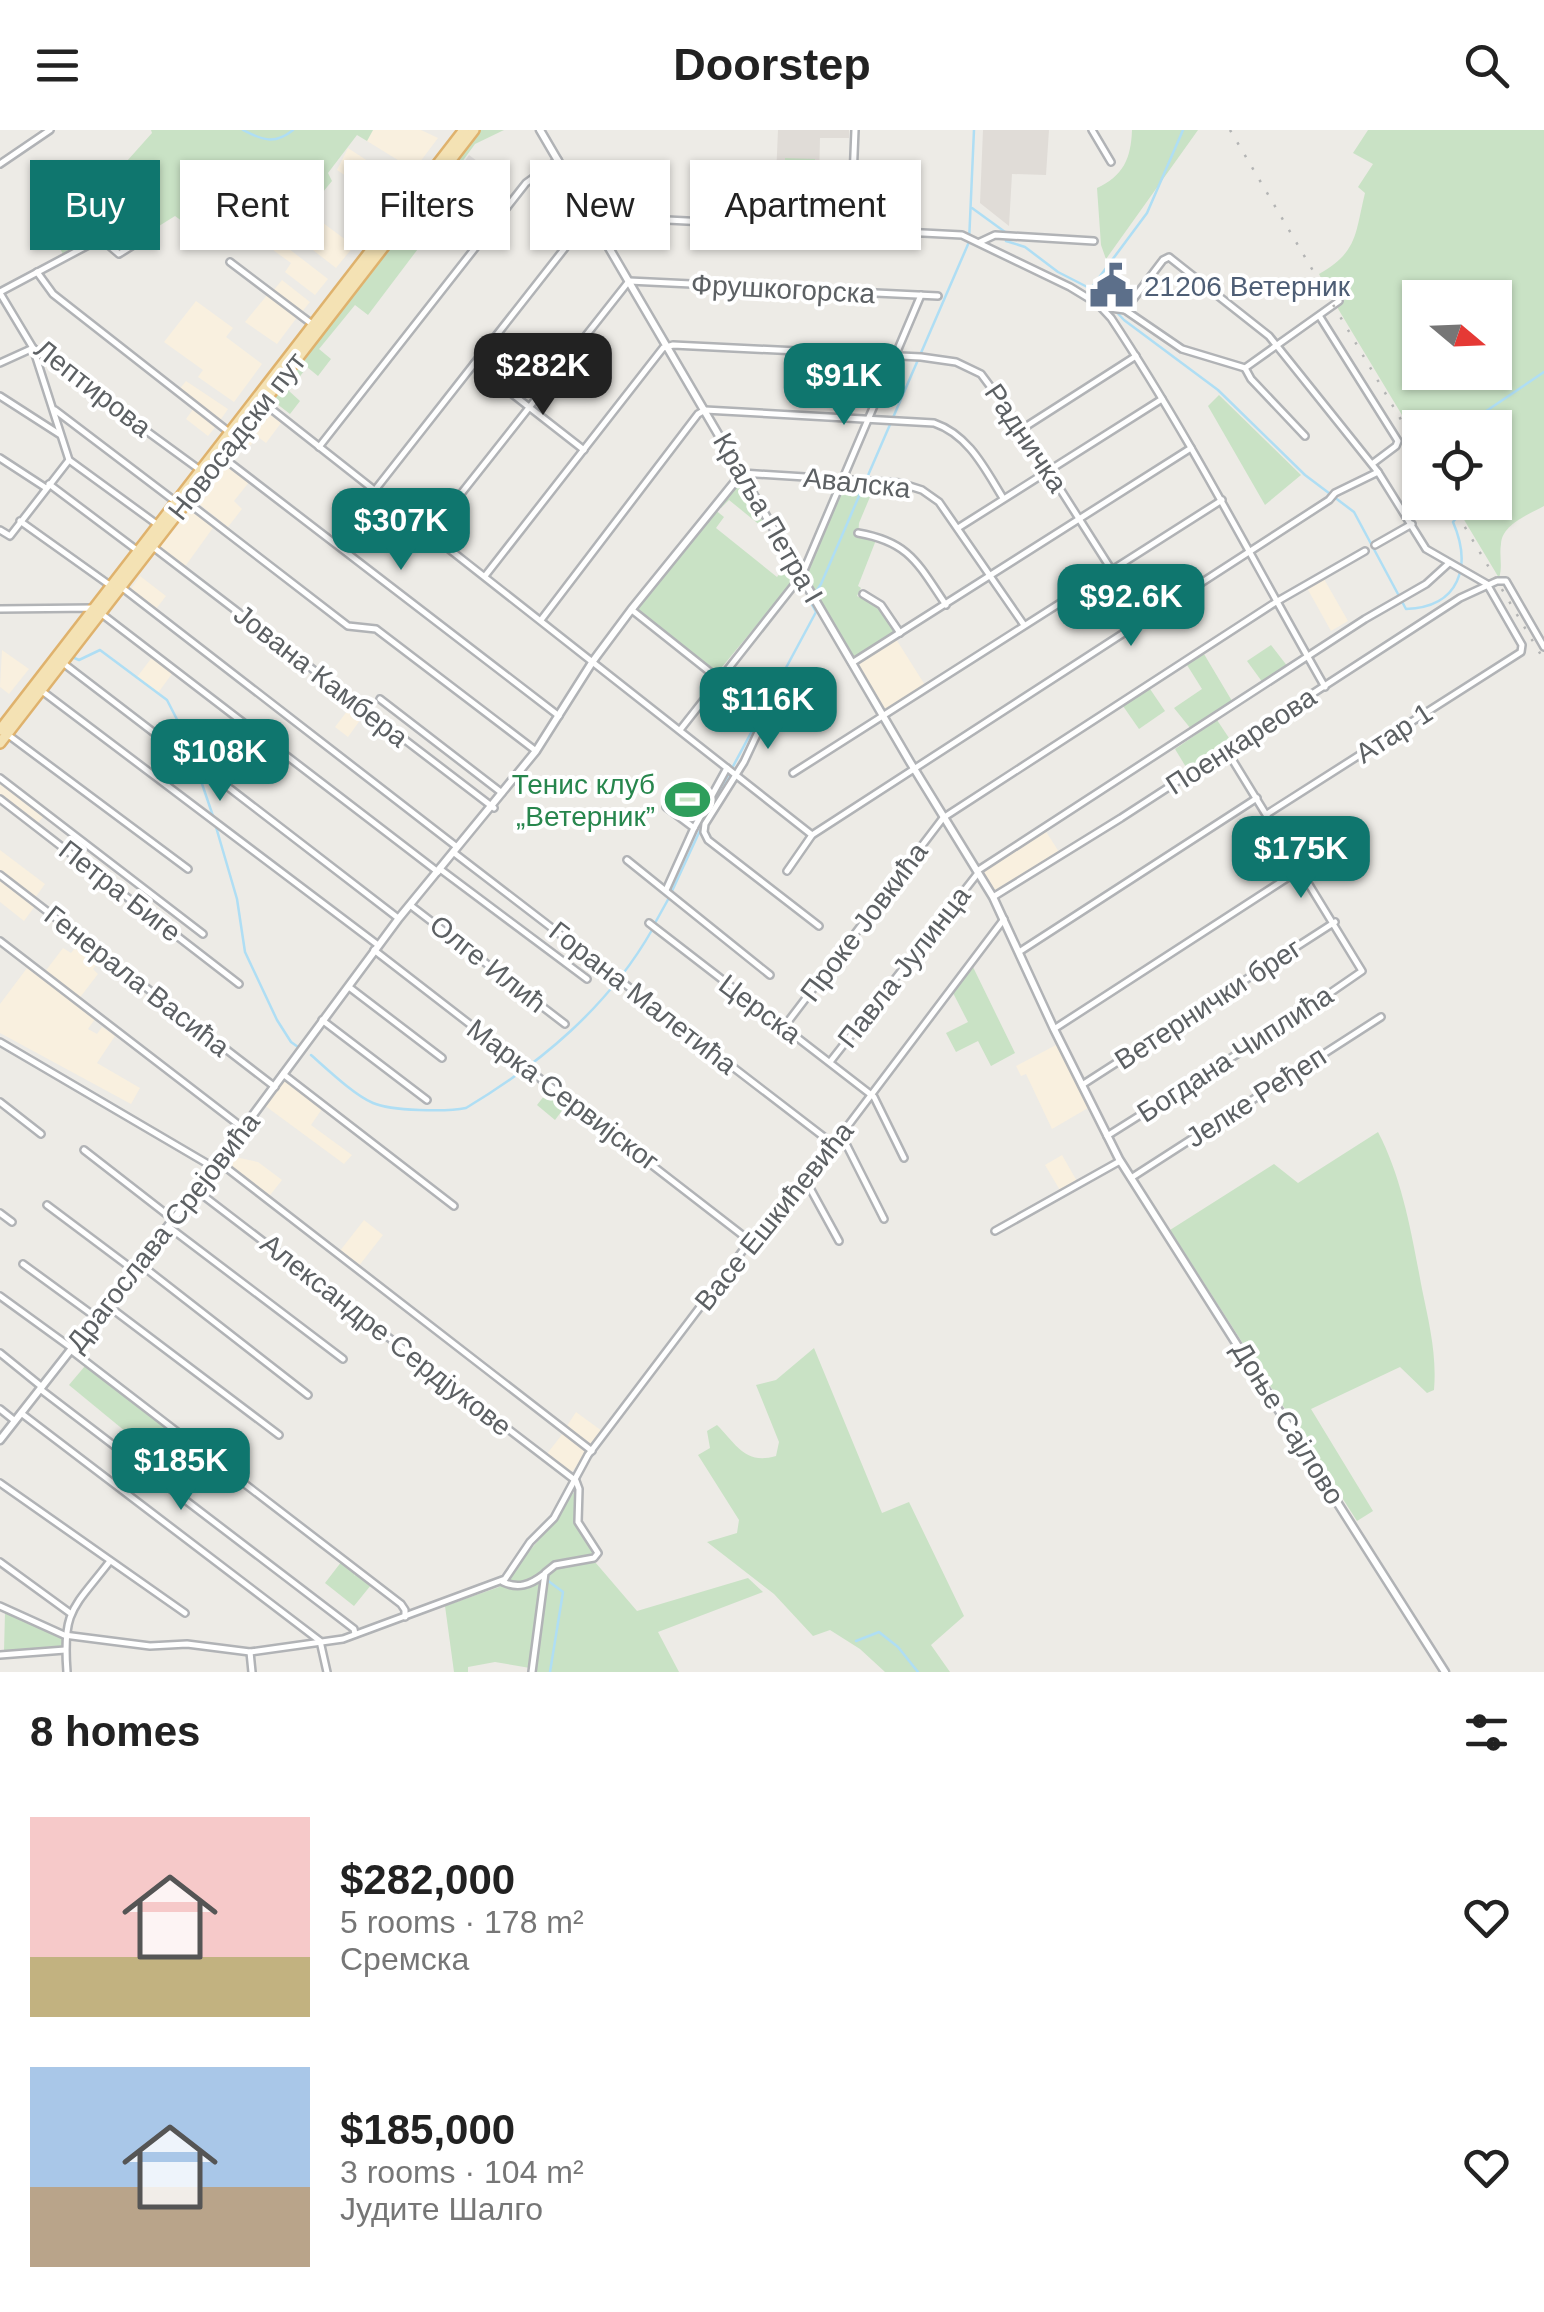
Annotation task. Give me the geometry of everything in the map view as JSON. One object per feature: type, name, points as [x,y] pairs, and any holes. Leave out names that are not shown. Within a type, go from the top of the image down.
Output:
[{"type":"main road","name":"Новосадски пут","points":[[116,586],[158,525],[221,456],[312,324],[464,130]]},
{"type":"main road","name":"Новосадски пут","points":[[2,736],[151,546],[228,432],[259,400],[474,130]]},
{"type":"main road","name":"Новосадски пут","points":[[2,736],[41,690],[97,610]]},
{"type":"street","points":[[0,164],[50,130]]},
{"type":"street","name":"Краља Петра I","points":[[540,130],[558,160]]},
{"type":"street","points":[[853,160],[855,130]]},
{"type":"street","points":[[1092,130],[1111,162]]},
{"type":"street","points":[[319,446],[530,181]]},
{"type":"street","points":[[921,233],[970,237],[1108,307],[1124,310],[1182,349],[1245,368],[1305,436]]},
{"type":"street","points":[[980,242],[988,236],[1094,241]]},
{"type":"street","points":[[1,297],[79,250]]},
{"type":"street","points":[[375,490],[563,250]]},
{"type":"street","name":"Краља Петра I","points":[[610,250],[993,897],[1054,1030],[1130,1176]]},
{"type":"street","points":[[1124,310],[1168,258],[1258,326],[1372,464],[1432,555],[1487,584],[1506,582],[1544,647]]},
{"type":"street","name":"Новосадски пут","points":[[230,262],[312,324]]},
{"type":"street","points":[[37,272],[53,294],[228,432]]},
{"type":"street","points":[[430,533],[629,281]]},
{"type":"street","name":"Фрушкогорска","points":[[629,281],[938,296]]},
{"type":"street","points":[[680,730],[802,575],[921,296]]},
{"type":"street","name":"Лептирова","points":[[1,297],[33,348],[200,470]]},
{"type":"street","points":[[1245,368],[1339,301]]},
{"type":"street","points":[[1108,307],[1222,500],[1325,686]]},
{"type":"street","points":[[1319,316],[1398,441],[1372,464]]},
{"type":"street","points":[[485,576],[667,346]]},
{"type":"street","name":"Радничка","points":[[667,346],[919,357],[952,361],[978,370],[1022,429],[1111,569]]},
{"type":"street","points":[[0,363],[33,348],[69,460],[158,525]]},
{"type":"street","points":[[1022,429],[1136,356]]},
{"type":"street","points":[[474,364],[584,450]]},
{"type":"street","points":[[0,396],[62,436]]},
{"type":"street","points":[[958,528],[1162,399]]},
{"type":"street","points":[[259,400],[812,836]]},
{"type":"street","points":[[53,409],[348,626],[376,629],[536,751]]},
{"type":"street","points":[[540,620],[698,414],[705,410],[934,423],[958,436],[1004,498]]},
{"type":"street","points":[[852,663],[1192,448]]},
{"type":"street","points":[[221,456],[559,716]]},
{"type":"street","points":[[0,458],[47,486],[138,551]]},
{"type":"street","points":[[0,530],[10,536],[69,460]]},
{"type":"street","points":[[787,871],[812,836],[1330,500],[1334,493],[1378,472]]},
{"type":"street","name":"Авалска","points":[[742,473],[900,482],[922,490],[939,502],[1024,626]]},
{"type":"street","name":"Драгослава Срејовића","points":[[0,1440],[171,1223],[399,918],[536,751],[631,610],[742,473]]},
{"type":"street","points":[[793,773],[1222,500]]},
{"type":"street","name":"Горана Малетића","points":[[20,521],[116,586],[832,1144]]},
{"type":"street","points":[[1375,545],[1412,524]]},
{"type":"street","points":[[858,533],[882,537],[906,549],[946,605]]},
{"type":"street","name":"Јована Камбера","points":[[151,546],[492,808]]},
{"type":"street","name":"Проке Јовкића","points":[[784,1027],[943,818],[1276,602],[1365,551]]},
{"type":"street","name":"Павла Јулинца","points":[[830,1062],[978,872],[1308,656],[1426,584],[1448,564]]},
{"type":"street","name":"Атар 1","points":[[1267,814],[1521,652],[1522,645],[1487,584]]},
{"type":"street","name":"Поенкареова","points":[[993,897],[1487,584]]},
{"type":"street","points":[[863,594],[882,605],[900,633]]},
{"type":"street","points":[[0,609],[97,610],[587,979]]},
{"type":"street","points":[[631,610],[720,680]]},
{"type":"street","points":[[62,662],[183,755]]},
{"type":"street","name":"Марка Сервијског","points":[[41,690],[750,1241]]},
{"type":"street","points":[[380,699],[502,793]]},
{"type":"street","points":[[775,708],[766,716],[737,774],[704,826],[706,837],[819,926]]},
{"type":"street","points":[[2,736],[188,869]]},
{"type":"street","points":[[1227,750],[1335,922]]},
{"type":"street","points":[[666,890],[727,767]]},
{"type":"street","points":[[206,770],[399,918]]},
{"type":"street","points":[[0,778],[203,934]]},
{"type":"street","points":[[1019,952],[1257,798]]},
{"type":"street","name":"Петра Биге","points":[[0,799],[239,984]]},
{"type":"street","points":[[666,807],[694,828]]},
{"type":"street","points":[[627,860],[770,974]]},
{"type":"street","points":[[1054,1030],[1302,869]]},
{"type":"street","name":"Генерала Васића","points":[[0,876],[274,1086]]},
{"type":"street","name":"Олге Илић","points":[[410,904],[565,1024]]},
{"type":"street","name":"Васе Ешкићевића","points":[[500,1581],[554,1518],[592,1451],[750,1241],[805,1179],[1004,919]]},
{"type":"street","name":"Богдана Чиплића","points":[[1107,1136],[1362,971],[1335,922]]},
{"type":"street","name":"Ветернички брег","points":[[1082,1085],[1335,922]]},
{"type":"street","name":"Церска","points":[[649,923],[871,1094]]},
{"type":"street","points":[[0,941],[243,1128]]},
{"type":"street","points":[[347,986],[442,1058]]},
{"type":"street","name":"Јелке Ређеп","points":[[1130,1176],[1381,1017]]},
{"type":"street","points":[[322,1020],[427,1100]]},
{"type":"street","points":[[0,1042],[216,1164],[592,1451]]},
{"type":"street","points":[[284,1074],[454,1206]]},
{"type":"street","points":[[871,1094],[904,1158]]},
{"type":"street","points":[[0,1102],[41,1134]]},
{"type":"street","points":[[840,1132],[884,1218]]},
{"type":"street","points":[[84,1150],[342,1358]]},
{"type":"street","points":[[995,1231],[1120,1160]]},
{"type":"street","name":"Доње Сајлово","points":[[1130,1176],[1445,1672]]},
{"type":"street","points":[[805,1179],[839,1241]]},
{"type":"street","name":"Александре Сердјукове","points":[[196,1190],[576,1481]]},
{"type":"street","points":[[47,1204],[308,1395]]},
{"type":"street","points":[[0,1213],[12,1222]]},
{"type":"street","points":[[23,1264],[96,1318]]},
{"type":"street","points":[[0,1296],[401,1604],[406,1610],[405,1617]]},
{"type":"street","points":[[107,1305],[279,1435]]},
{"type":"street","points":[[0,1353],[356,1634]]},
{"type":"street","points":[[0,1409],[15,1421]]},
{"type":"street","points":[[22,1413],[320,1642],[326,1672]]},
{"type":"street","points":[[0,1606],[64,1635],[150,1646],[187,1644],[250,1652],[320,1642],[356,1634],[500,1581],[524,1586],[555,1565],[598,1556],[578,1522],[576,1481]]},
{"type":"street","points":[[0,1482],[186,1613]]},
{"type":"street","points":[[68,1672],[64,1635],[70,1613],[110,1561]]},
{"type":"street","points":[[0,1562],[70,1613]]},
{"type":"street","points":[[532,1672],[545,1573]]},
{"type":"street","points":[[0,1655],[66,1650]]},
{"type":"street","points":[[250,1652],[252,1672]]},
{"type":"shaded area","points":[[373,130],[421,130],[438,138],[422,160],[398,160],[367,141]]},
{"type":"shaded area","points":[[778,130],[849,130],[849,138],[820,138],[819,160],[777,160]]},
{"type":"shaded area","points":[[983,130],[1049,130],[1046,175],[1012,174],[1009,226],[980,203]]},
{"type":"shaded area","points":[[348,148],[366,160],[344,160],[344,175],[337,170]]},
{"type":"shaded area","points":[[324,224],[344,239],[344,250],[351,250],[336,268],[313,250],[324,250]]},
{"type":"shaded area","points":[[273,250],[290,250],[328,279],[315,295],[285,272],[291,263]]},
{"type":"shaded area","points":[[282,280],[310,302],[301,313],[273,291]]},
{"type":"shaded area","points":[[268,294],[298,316],[277,344],[245,322]]},
{"type":"shaded area","points":[[196,301],[233,328],[226,337],[262,364],[234,402],[198,377],[203,370],[164,342]]},
{"type":"shaded area","points":[[186,381],[228,409],[219,422],[178,391]]},
{"type":"shaded area","points":[[194,408],[217,425],[208,436],[186,419]]},
{"type":"shaded area","points":[[264,410],[281,423],[266,443],[258,437],[246,450],[237,443]]},
{"type":"shaded area","points":[[223,463],[250,481],[234,501],[242,509],[228,527],[194,500]]},
{"type":"shaded area","points":[[192,508],[215,525],[184,568],[158,549]]},
{"type":"shaded area","points":[[140,576],[166,596],[156,609],[130,590]]},
{"type":"shaded area","points":[[1324,579],[1348,621],[1331,631],[1307,588]]},
{"type":"shaded area","points":[[896,639],[925,685],[884,711],[856,665]]},
{"type":"shaded area","points":[[2,650],[29,669],[9,694],[0,687]]},
{"type":"shaded area","points":[[153,656],[174,671],[158,693],[137,677]]},
{"type":"shaded area","points":[[351,706],[363,716],[348,737],[335,727]]},
{"type":"shaded area","points":[[0,780],[45,815],[36,825],[0,797]]},
{"type":"shaded area","points":[[1045,830],[1059,852],[996,892],[982,869]]},
{"type":"shaded area","points":[[0,850],[45,884],[35,898],[0,870]]},
{"type":"shaded area","points":[[0,879],[35,906],[24,921],[0,902]]},
{"type":"shaded area","points":[[79,943],[101,959],[93,969],[98,974],[78,1000],[44,973],[63,948],[71,953]]},
{"type":"shaded area","points":[[27,968],[95,1019],[88,1029],[97,1034],[102,1027],[115,1036],[97,1063],[140,1088],[131,1104],[0,1033],[0,1004]]},
{"type":"shaded area","points":[[1058,1044],[1088,1108],[1052,1129],[1026,1074],[1021,1076],[1016,1066]]},
{"type":"shaded area","points":[[283,1080],[322,1109],[311,1125],[352,1155],[344,1164],[264,1105]]},
{"type":"shaded area","points":[[238,1140],[235,1157],[258,1162],[282,1180],[267,1199],[221,1163]]},
{"type":"shaded area","points":[[1062,1155],[1078,1183],[1061,1192],[1045,1165]]},
{"type":"shaded area","points":[[364,1220],[383,1235],[358,1267],[339,1252]]},
{"type":"shaded area","points":[[576,1412],[602,1431],[590,1448],[565,1429]]},
{"type":"shaded area","points":[[564,1432],[588,1451],[570,1474],[546,1455]]},
{"type":"green space","points":[[151,130],[373,130],[367,141],[357,135],[328,173],[332,181],[324,191],[324,160],[180,160],[180,220],[175,216],[160,225],[160,160],[128,160]]},
{"type":"green space","points":[[478,130],[504,130],[475,144],[463,160],[455,160]]},
{"type":"green space","points":[[1132,130],[1198,130],[1106,259],[1101,245],[1097,188],[1124,165]]},
{"type":"green space","points":[[1368,130],[1544,130],[1544,506],[1517,521],[1502,537],[1499,578],[1464,520],[1512,520],[1512,410],[1402,410],[1402,415],[1337,307],[1345,297],[1333,302],[1319,274],[1341,258],[1353,241],[1365,193],[1358,187],[1373,164],[1353,153]]},
{"type":"green space","points":[[385,250],[417,250],[368,315],[355,305],[319,349],[331,359],[318,376],[307,367],[289,391],[300,401],[290,414],[272,400]]},
{"type":"green space","points":[[1219,395],[1301,475],[1265,505],[1208,406]]},
{"type":"green space","points":[[741,478],[770,527],[766,530],[729,500],[721,508],[717,505]]},
{"type":"green space","points":[[844,483],[875,485],[859,523],[858,537],[876,540],[857,596],[880,607],[897,631],[853,659],[805,574]]},
{"type":"green space","points":[[714,509],[724,517],[716,528],[777,577],[785,567],[778,561],[781,557],[774,549],[773,532],[798,575],[717,673],[637,609]]},
{"type":"green space","points":[[1271,645],[1288,667],[1263,683],[1247,661]]},
{"type":"green space","points":[[1204,654],[1232,701],[1191,729],[1174,708],[1202,689],[1187,665]]},
{"type":"green space","points":[[1150,689],[1165,711],[1139,729],[1123,706]]},
{"type":"green space","points":[[1217,720],[1233,744],[1189,772],[1175,749]]},
{"type":"green space","name":"Тенис клуб „Ветерник”","points":[[686,782],[705,797],[692,821],[669,804]]},
{"type":"green space","points":[[972,965],[1015,1053],[991,1066],[978,1041],[956,1052],[946,1033],[968,1022],[952,991]]},
{"type":"green space","points":[[552,1086],[570,1100],[555,1120],[537,1105]]},
{"type":"green space","points":[[1378,1132],[1394,1169],[1410,1229],[1432,1339],[1434,1390],[1427,1393],[1400,1367],[1311,1409],[1373,1511],[1357,1521],[1170,1230],[1274,1164],[1298,1183]]},
{"type":"green space","points":[[814,1348],[882,1513],[909,1502],[964,1616],[931,1645],[950,1672],[885,1672],[860,1649],[830,1630],[813,1636],[774,1594],[707,1542],[737,1533],[739,1520],[698,1455],[710,1448],[707,1431],[717,1425],[749,1455],[776,1456],[779,1442],[756,1385],[776,1380]]},
{"type":"green space","points":[[85,1366],[167,1427],[148,1450],[69,1385]]},
{"type":"green space","points":[[576,1489],[580,1533],[600,1558],[595,1562],[637,1611],[748,1578],[763,1592],[658,1632],[679,1672],[535,1672],[544,1609],[537,1608],[530,1668],[495,1662],[468,1667],[468,1672],[454,1672],[445,1606],[499,1587],[554,1522]]},
{"type":"green space","points":[[342,1561],[356,1572],[354,1576],[357,1573],[371,1585],[354,1606],[325,1583]]},
{"type":"green space","points":[[5,1613],[61,1637],[63,1643],[4,1651]]},
{"type":"waterway","points":[[243,130],[268,139],[280,138],[293,130]]},
{"type":"waterway","points":[[672,891],[709,811],[816,612],[810,601],[821,584],[969,242],[974,130]]},
{"type":"waterway","points":[[1092,287],[1147,213],[1183,130]]},
{"type":"waterway","points":[[972,208],[1005,232],[1006,241],[1025,247],[1058,272],[1099,293],[1124,320],[1218,390],[1305,475],[1354,512],[1406,609],[1439,601],[1457,581],[1461,554],[1455,520]]},
{"type":"waterway","points":[[1488,410],[1544,372]]},
{"type":"waterway","points":[[72,657],[79,660],[100,650],[167,700],[186,737],[213,816]]},
{"type":"waterway","points":[[216,827],[237,899],[245,952],[277,1020],[298,1047]]},
{"type":"waterway","points":[[655,923],[670,896]]},
{"type":"waterway","points":[[311,1055],[373,1103],[419,1110],[466,1108],[521,1072],[571,1031],[615,984],[652,930]]},
{"type":"waterway","points":[[547,1580],[563,1592],[550,1672]]},
{"type":"waterway","points":[[856,1641],[879,1632],[898,1647],[918,1672]]},
{"type":"railway","points":[[1230,130],[1402,421]]},
{"type":"railway","points":[[1461,520],[1544,660]]},
{"type":"place","name":"21206 Ветерник","points":[[1111,286]]},
{"type":"place","name":"Тенис клуб „Ветерник”","points":[[688,800]]}]
